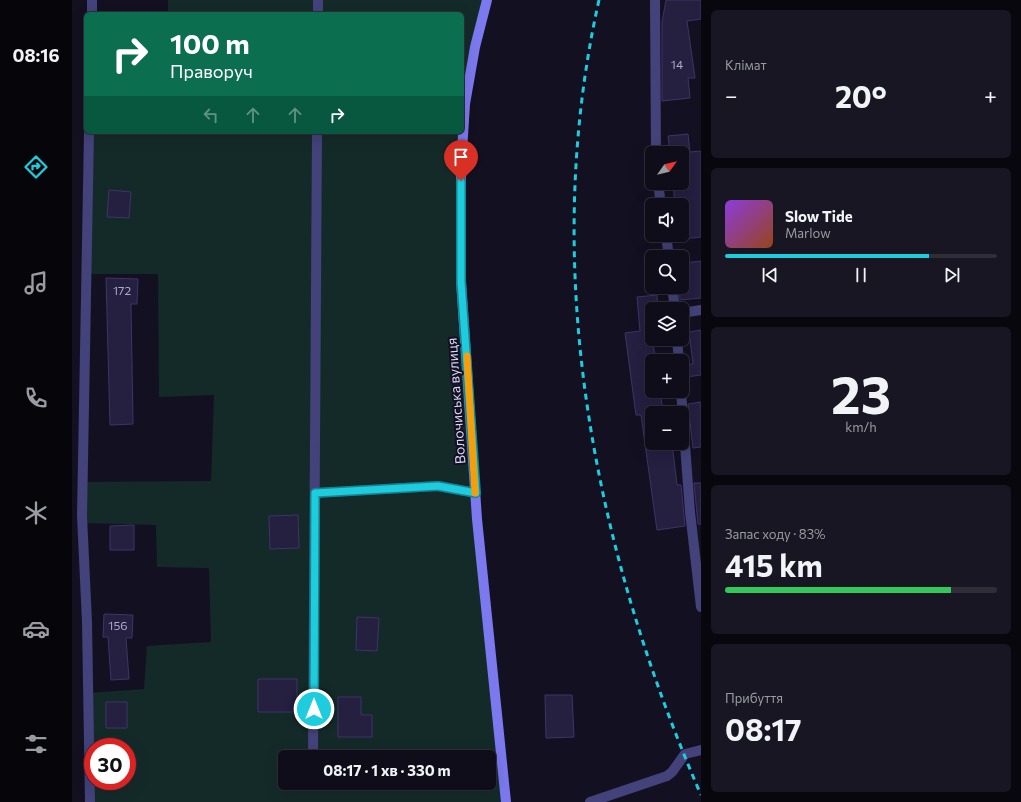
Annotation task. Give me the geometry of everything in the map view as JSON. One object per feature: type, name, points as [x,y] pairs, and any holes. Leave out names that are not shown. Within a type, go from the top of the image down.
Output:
[{"type":"main road","name":"Волочиська вулиця","points":[[464,120],[465,104],[475,47],[487,0]]},
{"type":"main road","name":"Волочиська вулиця","points":[[463,134],[461,167],[461,281],[476,493],[506,802]]},
{"type":"street","points":[[92,0],[92,12]]},
{"type":"street","points":[[318,0],[318,12]]},
{"type":"street","points":[[655,0],[656,146]]},
{"type":"street","points":[[89,134],[82,516],[87,622],[90,802]]},
{"type":"street","points":[[313,750],[317,134]]},
{"type":"street","points":[[689,311],[701,310]]},
{"type":"street","points":[[682,398],[690,512],[701,607]]},
{"type":"street","points":[[315,493],[438,486],[476,493]]},
{"type":"street","points":[[590,802],[667,776],[672,772],[685,754],[701,750]]},
{"type":"green space","points":[[168,0],[487,0],[465,104],[461,281],[506,802],[90,802],[90,790],[136,790],[136,738],[89,738],[89,693],[144,689],[147,646],[211,642],[209,568],[157,567],[156,525],[82,523],[82,482],[211,481],[214,395],[159,397],[158,274],[86,274],[89,134],[464,134],[464,12],[168,12]]},
{"type":"building","points":[[666,0],[701,0],[701,19],[687,21],[695,78],[688,78],[690,98],[662,101],[662,22]]},
{"type":"building","points":[[688,134],[690,152],[701,151],[701,237],[689,238],[689,198],[674,198],[674,190],[689,190],[689,146],[669,146],[668,136]]},
{"type":"building","points":[[109,190],[131,192],[129,218],[107,217]]},
{"type":"building","points":[[701,261],[701,298],[680,300],[680,294],[689,294],[689,262]]},
{"type":"building","points":[[106,278],[138,279],[137,304],[131,304],[133,424],[110,425]]},
{"type":"building","points":[[657,295],[658,302],[645,302],[645,346],[653,346],[655,354],[645,354],[645,398],[661,398],[662,406],[645,406],[645,444],[641,415],[636,415],[625,333],[640,331],[637,297]]},
{"type":"building","points":[[701,330],[701,375],[689,377],[689,364],[693,364],[689,332]]},
{"type":"building","points":[[701,402],[701,447],[693,448],[688,404]]},
{"type":"building","points":[[646,450],[673,450],[677,485],[681,485],[685,526],[657,530]]},
{"type":"building","points":[[694,483],[701,483],[701,524],[698,524]]},
{"type":"building","points":[[298,515],[299,548],[270,549],[269,516]]},
{"type":"building","points":[[134,525],[134,550],[110,550],[110,526]]},
{"type":"building","points":[[104,614],[133,615],[132,638],[126,638],[129,679],[111,680],[108,637],[103,637]]},
{"type":"building","points":[[357,617],[379,618],[377,651],[356,650]]},
{"type":"building","points":[[258,679],[297,679],[297,712],[258,712]]},
{"type":"building","points":[[545,695],[572,695],[574,737],[546,738]]},
{"type":"building","points":[[338,697],[361,697],[361,715],[372,715],[372,737],[338,737]]},
{"type":"building","points":[[106,702],[127,702],[127,728],[106,728]]},
{"type":"railway","points":[[599,0],[582,101],[574,202],[576,304],[587,405],[605,505],[631,603],[663,700],[701,795]]},
{"type":"slow traffic","points":[[467,356],[475,493]]},
{"type":"route","points":[[314,709],[315,493],[438,486],[476,493],[461,281],[461,181]]}]
